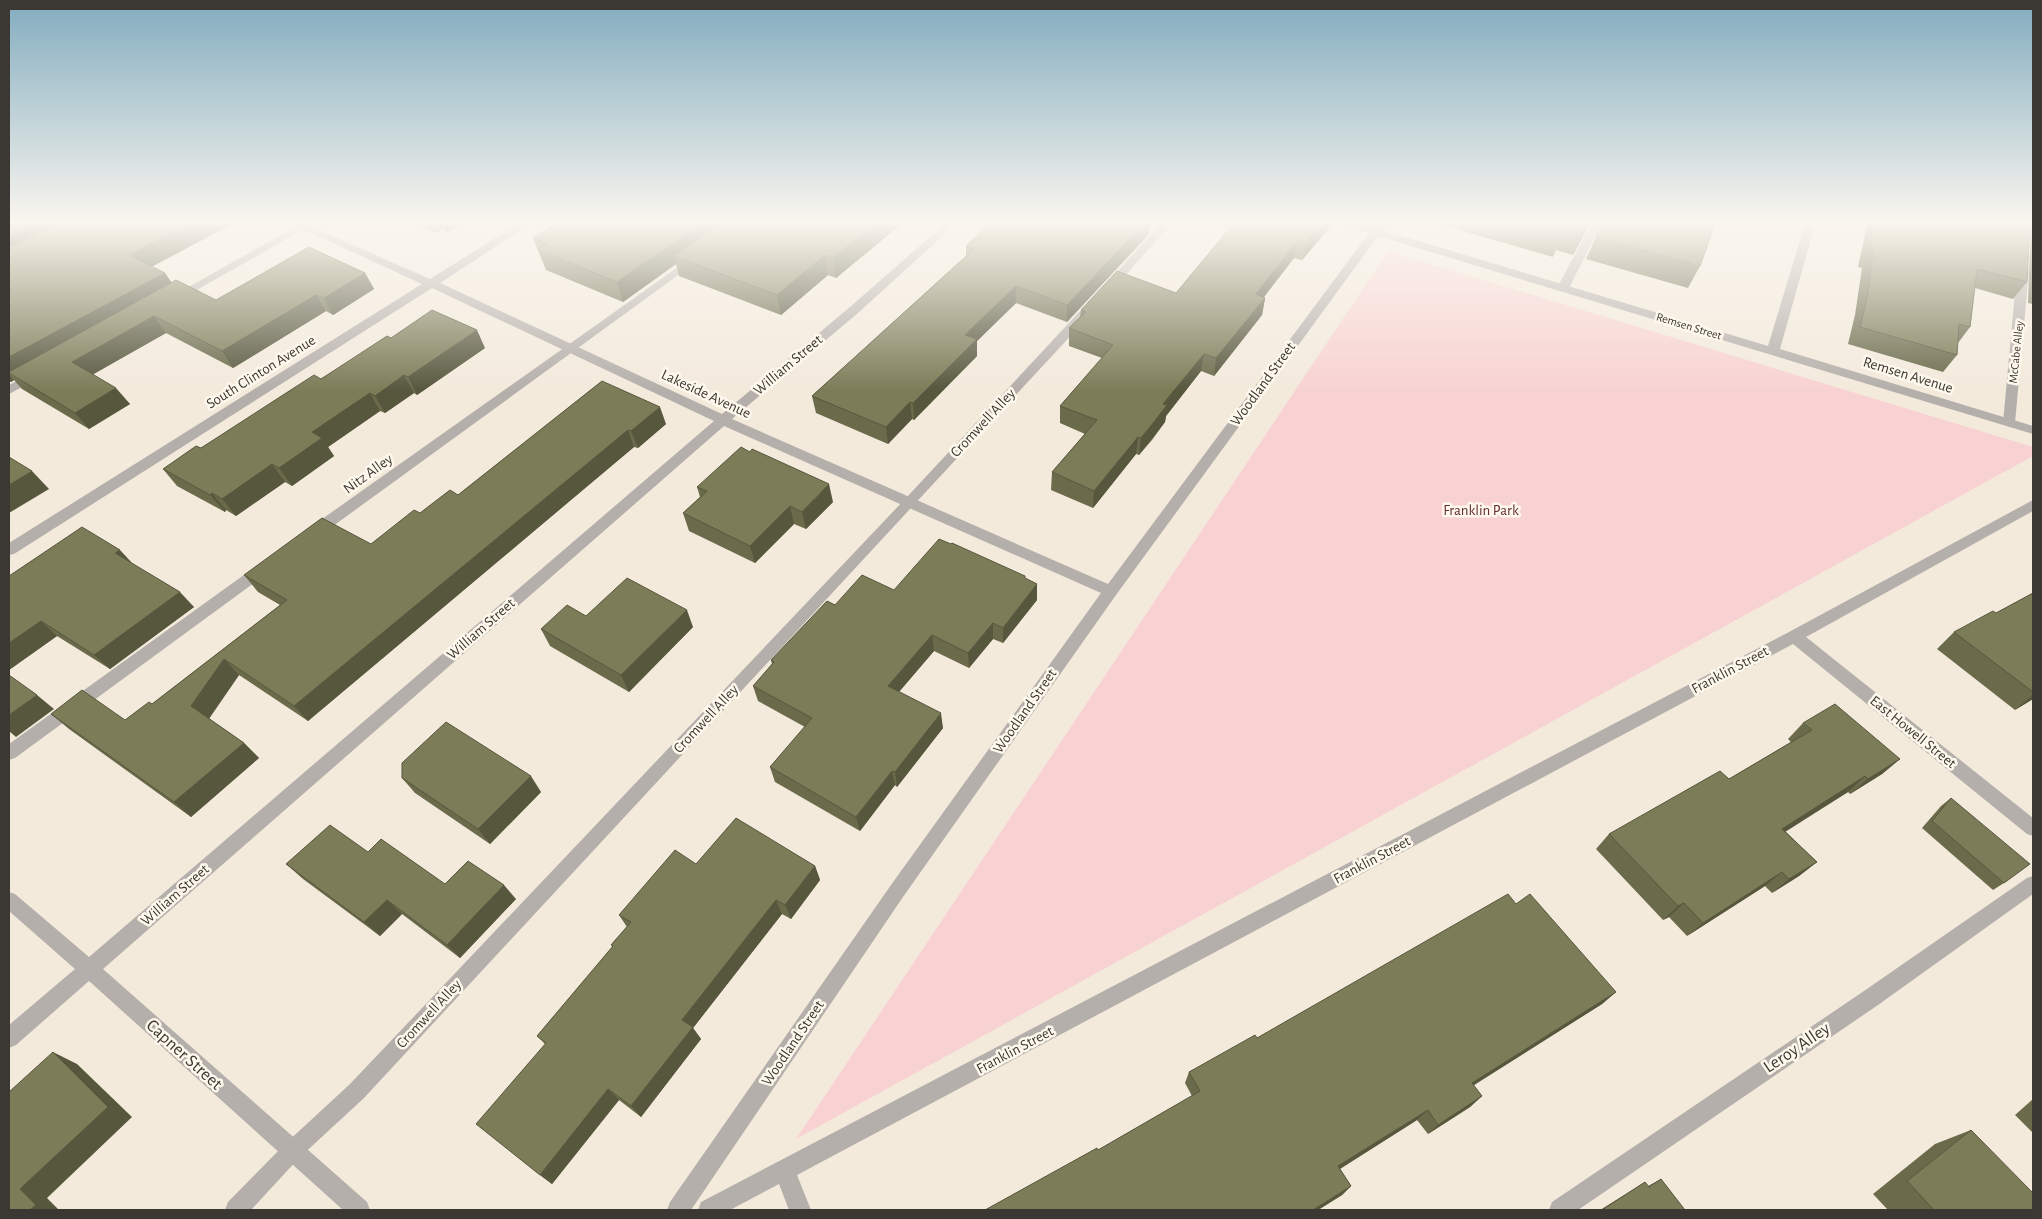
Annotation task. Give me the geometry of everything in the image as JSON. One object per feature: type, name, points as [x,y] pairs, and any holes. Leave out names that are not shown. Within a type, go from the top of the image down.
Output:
[{"type":"street","points":[[164,303],[210,278]]},
{"type":"street","name":"Lakeside Avenue","points":[[419,278],[723,420],[911,501],[1111,591]]},
{"type":"street","name":"South Clinton Avenue","points":[[9,550],[442,278]]},
{"type":"street","name":"Nitz Alley","points":[[298,543],[668,278]]},
{"type":"street","name":"William Street","points":[[9,1038],[723,420],[890,278]]},
{"type":"street","name":"Cromwell Alley","points":[[236,1210],[292,1151],[357,1091],[911,501],[1116,278]]},
{"type":"street","name":"Woodland Street","points":[[678,1210],[897,891],[1111,591],[1342,278]]},
{"type":"street","name":"Remsen Street","points":[[1533,278],[1773,351]]},
{"type":"street","points":[[1563,288],[1568,278]]},
{"type":"street","points":[[1773,351],[1795,278]]},
{"type":"street","name":"McCabe Alley","points":[[2010,422],[2022,278]]},
{"type":"street","name":"Remsen Avenue","points":[[1773,351],[2033,430]]},
{"type":"street","points":[[9,390],[52,366]]},
{"type":"street","name":"Franklin Street","points":[[709,1210],[1794,636],[2033,505]]},
{"type":"street","points":[[9,753],[274,560]]},
{"type":"street","name":"East Howell Street","points":[[1794,636],[2033,828]]},
{"type":"street","name":"Leroy Alley","points":[[1560,1210],[1871,998],[2033,884]]},
{"type":"street","name":"Capner Street","points":[[9,900],[359,1210]]},
{"type":"street","points":[[785,1171],[800,1210]]},
{"type":"green space","name":"Franklin Park","points":[[1370,278],[1476,278],[2033,447],[2033,456],[796,1139]]},
{"type":"building","points":[[9,278],[156,278],[9,357]]},
{"type":"building","points":[[255,278],[357,278],[324,298],[316,295],[222,351],[154,316],[72,362],[116,388],[75,413],[9,373],[176,280],[216,300]]},
{"type":"building","points":[[607,278],[623,278],[617,282]]},
{"type":"building","points":[[732,278],[798,278],[777,295]]},
{"type":"building","points":[[942,278],[1093,278],[1067,305],[1016,286],[965,335],[977,339],[913,403],[910,402],[886,427],[812,396]]},
{"type":"building","points":[[1111,278],[1135,278],[1176,293],[1189,278],[1269,278],[1256,294],[1265,298],[1216,358],[1204,354],[1163,404],[1167,405],[1154,422],[1141,438],[1138,437],[1094,491],[1052,472],[1097,420],[1060,406],[1113,345],[1069,328],[1086,312],[1081,310]]},
{"type":"building","points":[[1870,278],[1976,278],[1970,327],[1959,324],[1957,355],[1860,327]]},
{"type":"building","points":[[2011,278],[2027,278],[2027,282]]},
{"type":"building","points":[[432,310],[477,330],[408,377],[404,375],[375,396],[370,393],[312,432],[322,438],[279,468],[272,464],[222,499],[212,493],[210,495],[163,469],[196,446],[201,448],[314,375],[321,379],[387,336],[391,338]]},
{"type":"building","points":[[602,381],[660,407],[631,431],[628,430],[294,706],[224,659],[191,706],[244,743],[174,802],[51,714],[82,690],[125,720],[149,702],[152,704],[287,600],[244,575],[322,518],[371,544],[414,510],[420,513],[450,490],[458,495]]},
{"type":"building","points":[[741,447],[750,452],[752,449],[829,484],[802,512],[790,506],[750,546],[683,513],[707,491],[697,487]]},
{"type":"building","points":[[9,457],[32,471],[9,485]]},
{"type":"building","points":[[82,527],[120,550],[115,553],[180,592],[94,655],[41,621],[9,643],[9,576]]},
{"type":"building","points":[[939,539],[1025,576],[1025,578],[1037,584],[1003,628],[993,623],[968,653],[932,635],[888,686],[941,713],[895,772],[892,771],[856,817],[770,767],[812,718],[753,686],[774,662],[771,660],[827,601],[835,605],[862,575],[894,590]]},
{"type":"building","points":[[627,578],[687,610],[621,675],[541,629],[567,605],[586,616]]},
{"type":"building","points":[[2033,593],[2033,692],[1954,632],[1993,611],[1996,613]]},
{"type":"building","points":[[9,675],[37,695],[9,715]]},
{"type":"building","points":[[1835,704],[1900,759],[1868,779],[1865,776],[1782,829],[1817,862],[1789,879],[1782,872],[1703,923],[1684,903],[1678,906],[1609,834],[1720,771],[1729,779],[1812,730],[1803,723]]},
{"type":"building","points":[[446,722],[531,776],[478,829],[402,778],[402,763]]},
{"type":"building","points":[[1951,798],[2030,864],[2004,883],[1932,821]]},
{"type":"building","points":[[736,818],[815,866],[785,905],[776,900],[682,1020],[693,1027],[631,1106],[608,1089],[540,1175],[476,1124],[546,1043],[537,1036],[631,922],[619,915],[675,850],[696,864]]},
{"type":"building","points":[[330,825],[368,852],[381,839],[445,884],[468,861],[504,885],[447,945],[387,900],[364,922],[286,864]]},
{"type":"building","points":[[1508,894],[1516,904],[1530,894],[1616,992],[1472,1083],[1482,1096],[1438,1125],[1428,1110],[1338,1166],[1351,1186],[1313,1210],[985,1210],[1097,1148],[1098,1150],[1200,1091],[1189,1072],[1255,1035],[1257,1038]]},
{"type":"building","points":[[53,1052],[108,1107],[20,1189],[36,1205],[30,1210],[9,1210],[9,1092]]},
{"type":"building","points":[[1971,1130],[2033,1193],[2033,1210],[1934,1210],[1907,1181]]},
{"type":"building","points":[[1661,1179],[1685,1210],[1602,1210],[1645,1182],[1649,1187]]}]
